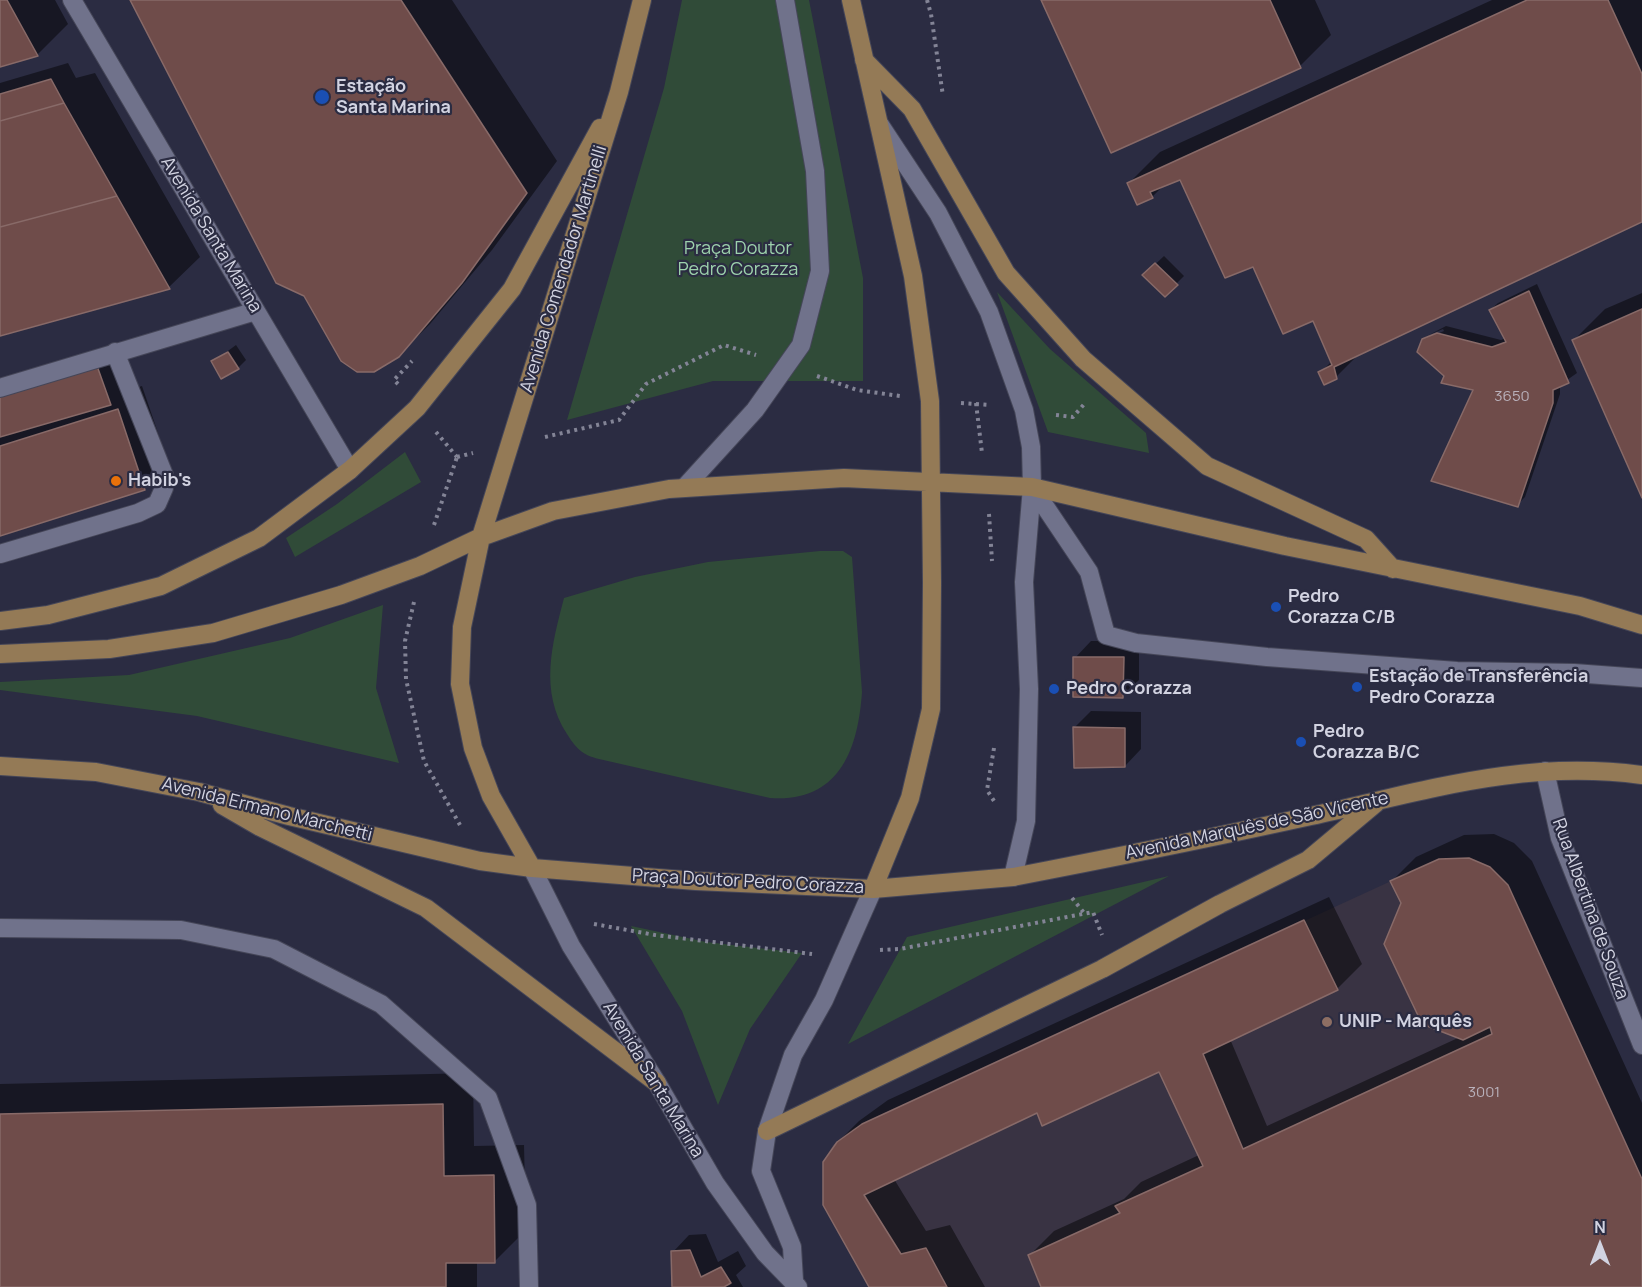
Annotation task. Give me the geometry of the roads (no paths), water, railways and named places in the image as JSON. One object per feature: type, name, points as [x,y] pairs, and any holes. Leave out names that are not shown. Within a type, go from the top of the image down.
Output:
[{"type":"main road","name":"Avenida Comendador Martinelli","points":[[482,537],[619,92],[642,0]]},
{"type":"main road","points":[[851,0],[913,276],[930,401],[931,484]]},
{"type":"main road","points":[[864,59],[912,109],[1006,273],[1083,359],[1207,466],[1366,539],[1393,568]]},
{"type":"main road","points":[[0,621],[48,615],[161,586],[259,538],[350,470],[417,408],[512,290],[619,92]]},
{"type":"main road","points":[[0,654],[109,649],[213,633],[341,596],[420,566],[482,537],[554,511],[684,488],[844,478],[931,484],[1032,487],[1219,531],[1580,606],[1642,625]]},
{"type":"main road","name":"Praça Doutor Pedro Corazza","points":[[532,868],[696,881],[873,889],[910,798],[930,709],[931,484]]},
{"type":"main road","points":[[482,537],[462,627],[460,684],[472,748],[491,796],[532,868]]},
{"type":"main road","name":"Avenida Ermano Marchetti","points":[[0,766],[96,772],[199,792],[289,816],[480,861],[532,868]]},
{"type":"main road","name":"Avenida Marquês de São Vicente","points":[[873,889],[1013,877],[1313,816],[1473,778],[1545,771],[1642,775]]},
{"type":"main road","points":[[199,792],[260,827],[426,908],[657,1083]]},
{"type":"main road","points":[[767,1131],[1102,969],[1220,903],[1308,860],[1381,798]]},
{"type":"street","name":"Avenida Santa Marina","points":[[72,0],[350,470]]},
{"type":"street","points":[[684,488],[755,410],[801,345],[820,272],[815,171],[785,0]]},
{"type":"street","points":[[880,124],[938,213],[989,312],[1024,410],[1031,447],[1032,487],[1023,582],[1029,689],[1026,821],[1013,877]]},
{"type":"street","points":[[0,388],[256,311]]},
{"type":"street","points":[[0,554],[138,513],[157,504],[164,488],[164,475],[115,352]]},
{"type":"street","points":[[1032,487],[1089,572],[1106,635],[1136,643],[1268,657],[1457,671],[1575,673],[1642,678]]},
{"type":"street","name":"Rua Albertina de Souza","points":[[1545,771],[1560,838],[1642,1045]]},
{"type":"street","name":"Avenida Santa Marina","points":[[532,868],[571,946],[657,1083],[721,1192],[765,1253],[796,1283]]},
{"type":"street","name":"Avenida Santa Marina","points":[[796,1283],[792,1247],[761,1171],[767,1131],[793,1056],[824,1000],[873,889]]},
{"type":"street","points":[[0,928],[181,930],[274,949],[381,1004],[488,1098],[527,1205],[529,1287]]},
{"type":"place","name":"Estação Santa Marina","points":[[322,97]]},
{"type":"place","name":"Habib's","points":[[116,481]]},
{"type":"place","name":"Pedro Corazza C/B","points":[[1276,607]]},
{"type":"place","name":"Estação de Transferência Pedro Corazza","points":[[1357,687]]},
{"type":"place","name":"Pedro Corazza","points":[[1054,689]]},
{"type":"place","name":"Pedro Corazza B/C","points":[[1301,742]]},
{"type":"place","name":"UNIP - Marquês","points":[[1327,1022]]}]
